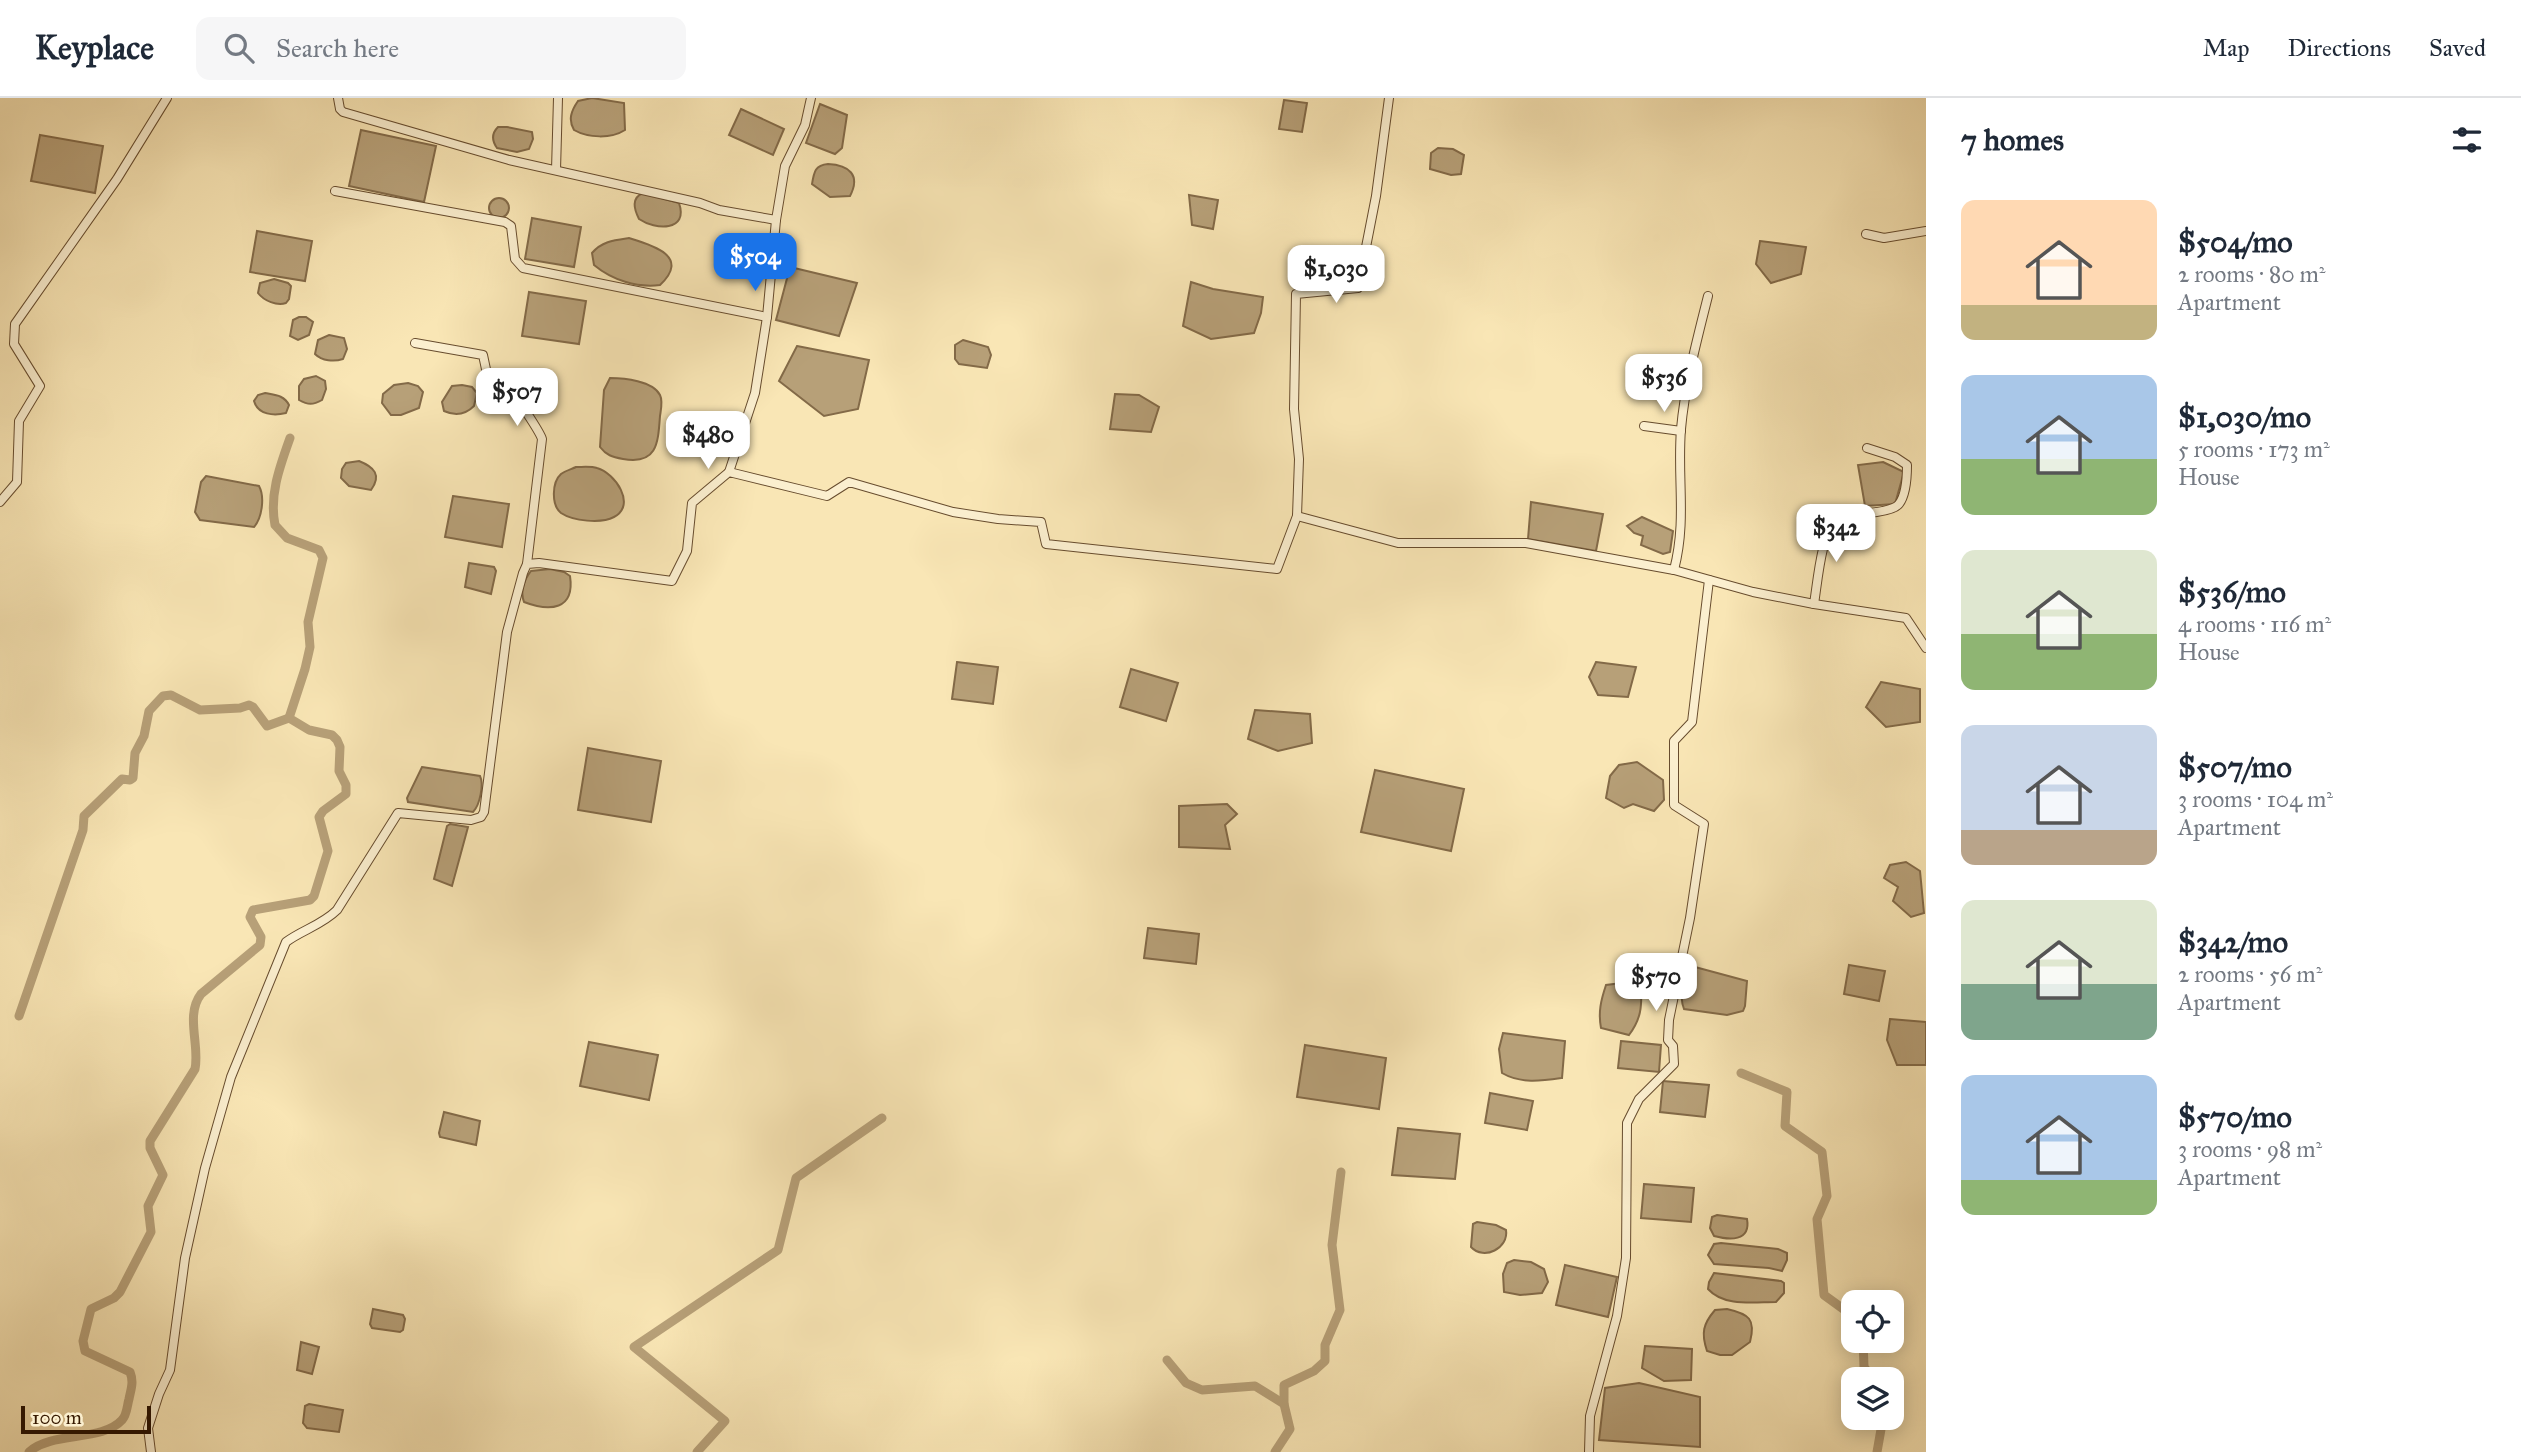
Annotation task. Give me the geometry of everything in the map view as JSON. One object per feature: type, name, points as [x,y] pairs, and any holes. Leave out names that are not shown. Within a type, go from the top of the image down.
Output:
[{"type":"street","points":[[0,502],[18,482],[19,421],[40,386],[14,344],[15,324],[117,179],[167,98]]},
{"type":"street","points":[[338,98],[341,111],[349,114],[509,160],[700,203],[719,210],[776,220]]},
{"type":"street","points":[[556,170],[558,98]]},
{"type":"street","points":[[527,564],[539,563],[672,581],[687,551],[692,503],[729,472],[755,393],[785,166],[805,125],[811,98]]},
{"type":"street","points":[[729,472],[827,496],[849,482],[953,512],[1041,522],[1046,544],[1277,569],[1297,516],[1299,459],[1294,409],[1296,294],[1359,289],[1376,196],[1389,98]]},
{"type":"street","points":[[335,191],[505,222],[511,226],[515,259],[523,268],[767,317]]},
{"type":"street","points":[[1866,234],[1884,238],[1926,231]]},
{"type":"street","points":[[1674,570],[1683,523],[1681,430],[1691,364],[1709,296]]},
{"type":"street","points":[[151,1452],[148,1428],[170,1370],[185,1258],[205,1168],[231,1077],[286,942],[298,933],[328,919],[337,910],[398,813],[471,820],[481,817],[484,812],[508,632],[527,564],[542,439],[508,386],[487,374],[483,355],[415,343]]},
{"type":"street","points":[[1644,426],[1681,430]]},
{"type":"street","points":[[1815,604],[1831,522],[1838,515],[1891,510],[1900,504],[1907,465],[1895,457],[1867,448]]},
{"type":"street","points":[[1297,516],[1398,543],[1526,544],[1674,570],[1753,592],[1906,618],[1926,648]]},
{"type":"street","points":[[1589,1452],[1590,1416],[1617,1316],[1626,1258],[1627,1123],[1639,1099],[1674,1064],[1673,1046],[1668,1041],[1669,1020],[1690,918],[1704,824],[1674,805],[1674,741],[1692,722],[1709,580]]},
{"type":"shaded area","points":[[592,98],[624,103],[625,130],[600,136],[586,135],[574,130],[571,119],[578,101]]},
{"type":"shaded area","points":[[1284,100],[1307,103],[1302,132],[1279,129]]},
{"type":"shaded area","points":[[820,104],[847,115],[842,148],[835,154],[806,143]]},
{"type":"shaded area","points":[[741,109],[784,129],[773,155],[729,135]]},
{"type":"shaded area","points":[[498,127],[532,132],[533,139],[529,149],[517,152],[497,148],[493,138]]},
{"type":"shaded area","points":[[361,130],[436,146],[424,202],[349,186]]},
{"type":"shaded area","points":[[40,135],[103,146],[95,193],[31,181]]},
{"type":"shaded area","points":[[1438,148],[1453,149],[1464,155],[1461,174],[1451,175],[1430,169],[1431,153]]},
{"type":"shaded area","points":[[828,164],[842,166],[851,172],[854,182],[850,196],[830,197],[812,184],[816,170]]},
{"type":"shaded area","points":[[643,193],[679,203],[681,212],[675,224],[653,225],[639,219],[635,204]]},
{"type":"shaded area","points":[[1189,195],[1218,200],[1213,229],[1192,225]]},
{"type":"shaded area","points":[[499,198],[506,201],[509,208],[506,215],[499,218],[492,215],[489,208],[492,201]]},
{"type":"shaded area","points":[[532,218],[581,227],[574,267],[525,259]]},
{"type":"shaded area","points":[[257,231],[312,241],[305,281],[250,272]]},
{"type":"shaded area","points":[[629,238],[657,248],[670,259],[669,275],[660,285],[625,282],[594,265],[592,253],[596,249],[609,242]]},
{"type":"shaded area","points":[[1760,241],[1806,247],[1801,274],[1771,283],[1756,264]]},
{"type":"shaded area","points":[[790,267],[857,283],[839,336],[776,320]]},
{"type":"shaded area","points":[[274,279],[291,286],[286,303],[271,302],[258,293],[260,283]]},
{"type":"shaded area","points":[[1191,282],[1213,289],[1263,297],[1254,333],[1211,339],[1183,326]]},
{"type":"shaded area","points":[[529,292],[586,301],[579,344],[522,336]]},
{"type":"shaded area","points":[[306,317],[313,322],[309,335],[298,340],[290,336],[293,320]]},
{"type":"shaded area","points":[[329,335],[344,338],[347,349],[343,359],[328,360],[315,354],[318,340]]},
{"type":"shaded area","points":[[963,340],[988,347],[991,355],[987,368],[959,364],[955,359],[955,345]]},
{"type":"shaded area","points":[[797,346],[869,360],[858,409],[824,416],[779,381]]},
{"type":"shaded area","points":[[316,376],[325,381],[326,389],[322,400],[310,404],[299,400],[299,386],[304,379]]},
{"type":"shaded area","points":[[610,378],[645,383],[660,395],[662,405],[656,443],[654,450],[643,459],[623,459],[607,454],[600,447],[604,390]]},
{"type":"shaded area","points":[[408,383],[418,386],[423,392],[419,408],[401,415],[391,415],[382,403],[383,394],[394,385]]},
{"type":"shaded area","points":[[452,386],[472,387],[477,393],[474,406],[460,414],[444,411],[442,402]]},
{"type":"shaded area","points":[[265,393],[285,399],[289,405],[286,413],[272,414],[259,409],[254,401],[258,395]]},
{"type":"shaded area","points":[[1115,394],[1139,395],[1159,407],[1151,432],[1110,429]]},
{"type":"shaded area","points":[[359,461],[375,472],[376,480],[371,490],[349,486],[341,478],[346,463]]},
{"type":"shaded area","points":[[1883,462],[1904,472],[1895,504],[1865,506],[1858,465]]},
{"type":"shaded area","points":[[576,467],[595,467],[610,476],[621,490],[624,505],[621,512],[614,517],[595,521],[573,518],[561,513],[554,499],[556,482],[561,474]]},
{"type":"shaded area","points":[[206,476],[259,486],[262,507],[254,527],[200,520],[195,512],[201,482]]},
{"type":"shaded area","points":[[453,496],[509,504],[502,547],[445,537]]},
{"type":"shaded area","points":[[1531,502],[1603,514],[1596,551],[1528,539]]},
{"type":"shaded area","points":[[1642,517],[1673,531],[1670,552],[1663,554],[1641,545],[1643,536],[1634,533],[1627,526]]},
{"type":"shaded area","points":[[469,563],[494,567],[496,571],[491,594],[465,587]]},
{"type":"shaded area","points":[[550,569],[570,576],[569,596],[559,606],[543,607],[524,602],[523,586],[531,571]]},
{"type":"shaded area","points":[[957,662],[998,667],[993,704],[952,699]]},
{"type":"shaded area","points":[[1596,662],[1636,667],[1628,697],[1598,695],[1589,677]]},
{"type":"shaded area","points":[[1131,669],[1178,683],[1166,721],[1120,707]]},
{"type":"shaded area","points":[[1881,682],[1920,689],[1920,722],[1886,727],[1866,707]]},
{"type":"shaded area","points":[[1255,710],[1310,714],[1312,743],[1278,751],[1248,739]]},
{"type":"shaded area","points":[[588,748],[661,761],[651,822],[578,810]]},
{"type":"shaded area","points":[[1637,762],[1663,780],[1664,800],[1654,811],[1633,804],[1624,808],[1606,798],[1610,776],[1619,765]]},
{"type":"shaded area","points":[[422,767],[480,776],[481,794],[473,812],[408,802],[407,798]]},
{"type":"shaded area","points":[[1375,770],[1464,789],[1451,851],[1361,832]]},
{"type":"shaded area","points":[[1227,804],[1237,814],[1225,825],[1230,849],[1179,847],[1179,806]]},
{"type":"shaded area","points":[[450,824],[468,827],[452,886],[434,879],[447,826]]},
{"type":"shaded area","points":[[1906,862],[1920,871],[1924,913],[1911,917],[1893,901],[1898,887],[1884,878],[1890,865]]},
{"type":"shaded area","points":[[1148,928],[1199,934],[1196,964],[1144,958]]},
{"type":"shaded area","points":[[1849,965],[1885,971],[1879,1001],[1844,994]]},
{"type":"shaded area","points":[[1695,967],[1747,981],[1743,1011],[1727,1015],[1684,1009],[1683,986]]},
{"type":"shaded area","points":[[1622,983],[1641,987],[1640,1012],[1629,1035],[1601,1028],[1600,1022],[1600,1006],[1606,985]]},
{"type":"shaded area","points":[[1890,1019],[1926,1022],[1926,1065],[1897,1065],[1887,1040]]},
{"type":"shaded area","points":[[1503,1033],[1565,1041],[1562,1078],[1524,1080],[1502,1073],[1499,1049]]},
{"type":"shaded area","points":[[1621,1041],[1661,1045],[1659,1072],[1618,1068]]},
{"type":"shaded area","points":[[589,1042],[658,1055],[649,1100],[580,1086]]},
{"type":"shaded area","points":[[1305,1045],[1386,1058],[1379,1109],[1297,1097]]},
{"type":"shaded area","points":[[1663,1081],[1709,1085],[1705,1117],[1660,1112]]},
{"type":"shaded area","points":[[1490,1093],[1533,1101],[1527,1130],[1485,1123]]},
{"type":"shaded area","points":[[444,1112],[480,1121],[476,1145],[440,1137]]},
{"type":"shaded area","points":[[1398,1128],[1460,1134],[1455,1179],[1392,1175]]},
{"type":"shaded area","points":[[1644,1184],[1694,1188],[1691,1222],[1641,1218]]},
{"type":"shaded area","points":[[1717,1215],[1747,1219],[1746,1232],[1738,1238],[1714,1236],[1710,1228],[1712,1217]]},
{"type":"shaded area","points":[[1477,1222],[1496,1225],[1506,1230],[1504,1242],[1500,1247],[1489,1253],[1482,1253],[1471,1247],[1473,1224]]},
{"type":"shaded area","points":[[1714,1244],[1778,1249],[1787,1253],[1787,1260],[1782,1271],[1714,1264],[1708,1255]]},
{"type":"shaded area","points":[[1514,1260],[1531,1262],[1544,1269],[1548,1282],[1542,1293],[1520,1295],[1504,1292],[1503,1274],[1507,1263]]},
{"type":"shaded area","points":[[1565,1265],[1617,1277],[1608,1317],[1556,1305]]},
{"type":"shaded area","points":[[1714,1273],[1781,1281],[1784,1283],[1784,1293],[1776,1302],[1722,1299],[1708,1289]]},
{"type":"shaded area","points":[[373,1309],[403,1315],[403,1330],[400,1332],[372,1328],[370,1324]]},
{"type":"shaded area","points":[[1727,1309],[1741,1313],[1749,1319],[1752,1334],[1750,1342],[1732,1355],[1720,1355],[1707,1351],[1704,1329],[1715,1310]]},
{"type":"shaded area","points":[[301,1342],[319,1347],[312,1374],[297,1370]]},
{"type":"shaded area","points":[[1645,1346],[1692,1349],[1691,1380],[1664,1381],[1642,1368]]},
{"type":"shaded area","points":[[1639,1383],[1700,1397],[1700,1447],[1599,1440],[1605,1388]]},
{"type":"shaded area","points":[[309,1404],[343,1410],[339,1432],[307,1428],[303,1423],[305,1406]]},
{"type":"waterway","points":[[29,1452],[50,1441],[113,1427],[125,1416],[132,1386],[130,1372],[85,1351],[83,1341],[91,1309],[114,1298],[120,1292],[151,1232],[148,1206],[163,1175],[150,1148],[150,1141],[195,1069],[193,1021],[196,1002],[201,994],[260,945],[261,937],[250,917],[253,910],[310,900],[314,896],[328,851],[319,817],[346,794],[346,785],[339,771],[340,747],[337,740],[332,735],[309,730],[289,718],[310,647],[308,622],[323,558],[319,550],[287,538],[275,525],[274,492],[290,438]]},
{"type":"waterway","points":[[19,1016],[83,830],[84,816],[122,779],[133,778],[135,753],[144,736],[149,711],[163,696],[171,695],[200,710],[249,705],[267,726],[289,718]]},
{"type":"waterway","points":[[1741,1073],[1787,1092],[1785,1126],[1822,1152],[1827,1196],[1817,1219],[1824,1295],[1841,1307]]},
{"type":"waterway","points":[[697,1452],[725,1421],[634,1347],[778,1250],[796,1178],[882,1118]]},
{"type":"waterway","points":[[1275,1452],[1290,1429],[1284,1404],[1284,1385],[1314,1371],[1325,1361],[1325,1345],[1340,1310],[1332,1245],[1341,1172]]},
{"type":"waterway","points":[[1863,1353],[1864,1367]]},
{"type":"waterway","points":[[1167,1360],[1186,1383],[1202,1390],[1255,1386],[1284,1404]]},
{"type":"waterway","points":[[1877,1452],[1881,1430]]}]
